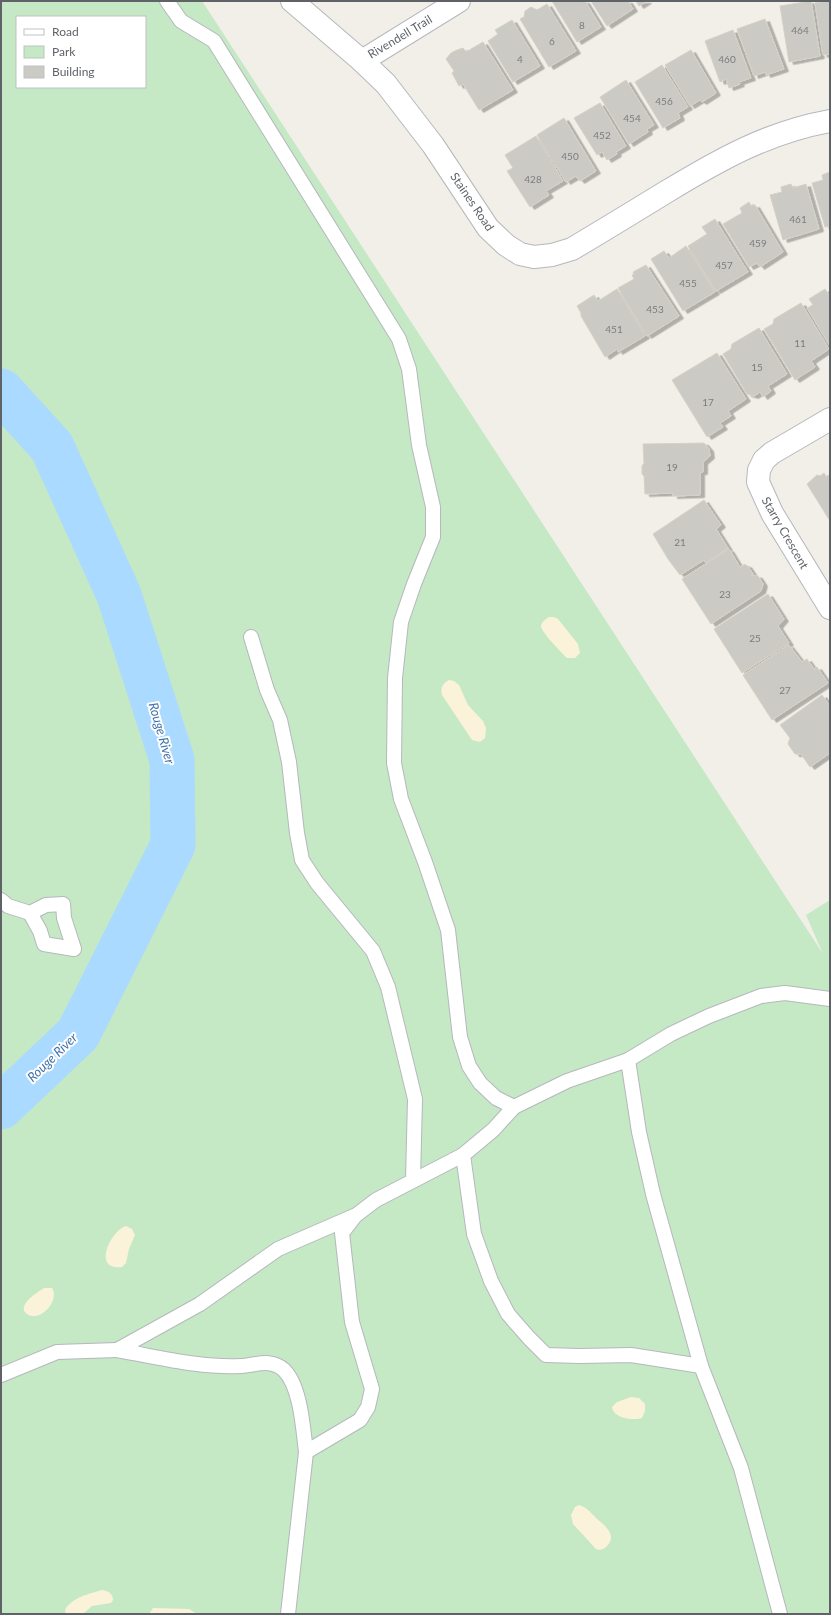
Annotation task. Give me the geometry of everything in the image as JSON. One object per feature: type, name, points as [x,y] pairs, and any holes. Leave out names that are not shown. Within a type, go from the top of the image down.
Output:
[{"type":"street","name":"Staines Road","points":[[292,1],[362,61],[386,84],[433,145],[488,228],[512,250],[520,254],[534,257],[552,256],[572,249],[708,167],[743,149],[772,136],[809,125],[830,121]]},
{"type":"street","name":"Rivendell Trail","points":[[362,61],[459,1]]},
{"type":"street","name":"Starry Crescent","points":[[830,419],[772,453],[764,460],[759,470],[758,482],[772,513],[830,608]]},
{"type":"lane","points":[[168,1],[182,21],[214,41],[399,339],[405,353],[409,369],[419,445],[433,507],[433,537],[400,622],[395,678],[394,763],[401,799],[425,862],[448,930],[460,1037],[469,1066],[480,1083],[496,1098],[514,1107]]},
{"type":"lane","points":[[251,636],[267,690],[280,720],[289,762],[302,860],[317,883],[373,951],[388,987],[415,1099],[412,1180]]},
{"type":"lane","points":[[1,900],[8,906],[30,913]]},
{"type":"lane","points":[[117,1350],[200,1304],[278,1249],[354,1216],[376,1200],[412,1180],[463,1155],[493,1130],[514,1107],[567,1081],[628,1060],[671,1034],[709,1016],[761,996],[785,993],[830,999]]},
{"type":"lane","points":[[628,1060],[640,1132],[653,1194],[701,1366],[741,1468],[780,1614]]},
{"type":"lane","points":[[463,1155],[474,1234],[491,1280],[508,1314],[546,1355],[631,1355],[701,1366]]},
{"type":"lane","points":[[306,1452],[360,1420],[368,1407],[372,1389],[352,1322],[342,1233],[354,1216]]},
{"type":"lane","points":[[1,1375],[56,1352],[117,1350],[204,1366],[242,1366],[260,1362],[274,1364],[284,1371],[294,1386],[300,1407],[306,1452],[288,1614]]},
{"type":"green space","points":[[1,1],[202,1],[823,954],[806,915],[830,900],[830,1614],[1,1614]]},
{"type":"sand","points":[[549,617],[558,619],[578,644],[580,653],[575,658],[567,658],[544,633],[541,626],[544,620]]},
{"type":"sand","points":[[449,680],[454,681],[459,685],[468,705],[483,721],[486,728],[485,738],[480,742],[472,740],[442,695],[442,686]]},
{"type":"sand","points":[[126,1226],[132,1229],[135,1235],[129,1249],[126,1263],[122,1267],[113,1267],[108,1263],[106,1257],[107,1250],[114,1235]]},
{"type":"sand","points":[[44,1288],[52,1288],[54,1294],[50,1306],[41,1314],[35,1316],[29,1315],[24,1311],[25,1304]]},
{"type":"sand","points":[[631,1397],[639,1398],[645,1404],[645,1411],[642,1418],[624,1418],[613,1411],[612,1407],[617,1402]]},
{"type":"sand","points":[[579,1505],[589,1510],[609,1530],[611,1538],[610,1542],[603,1549],[596,1549],[573,1524],[571,1515],[575,1507]]},
{"type":"sand","points":[[102,1590],[111,1594],[113,1600],[111,1603],[92,1606],[83,1614],[66,1614],[65,1610],[76,1599]]},
{"type":"sand","points":[[153,1608],[189,1609],[197,1614],[149,1614]]},
{"type":"building","points":[[552,1],[585,1],[601,27],[577,42]]},
{"type":"building","points":[[591,1],[628,1],[633,9],[607,26]]},
{"type":"building","points":[[636,1],[647,1],[639,6]]},
{"type":"building","points":[[811,1],[820,56],[789,62],[780,6]]},
{"type":"building","points":[[830,1],[830,54],[823,55],[815,3]]},
{"type":"building","points":[[547,4],[576,51],[549,67],[520,19],[524,17],[525,11],[531,7],[537,10]]},
{"type":"building","points":[[765,19],[784,69],[766,75],[765,72],[754,76],[737,29]]},
{"type":"building","points":[[512,20],[540,66],[513,82],[488,41],[498,34],[495,30]]},
{"type":"building","points":[[733,30],[751,78],[739,82],[740,84],[729,88],[726,79],[720,82],[705,41]]},
{"type":"building","points":[[483,42],[513,90],[479,110],[463,84],[459,86],[452,73],[454,71],[446,59],[451,53],[457,50],[463,48],[466,52]]},
{"type":"building","points":[[691,50],[716,93],[702,102],[700,100],[690,106],[665,65]]},
{"type":"building","points":[[662,65],[688,107],[678,113],[680,118],[663,128],[635,82]]},
{"type":"building","points":[[626,80],[654,125],[647,129],[648,132],[629,144],[600,97]]},
{"type":"building","points":[[600,103],[626,146],[607,160],[602,152],[597,155],[574,118]]},
{"type":"building","points":[[564,118],[596,171],[580,181],[576,176],[566,182],[537,135]]},
{"type":"building","points":[[536,136],[563,181],[546,191],[549,195],[530,207],[507,171],[513,168],[505,155]]},
{"type":"building","points":[[830,172],[830,226],[825,227],[812,183],[823,180],[822,175]]},
{"type":"building","points":[[791,184],[793,188],[806,184],[819,229],[783,240],[770,195],[782,192],[781,187]]},
{"type":"building","points":[[749,202],[751,206],[755,205],[783,252],[760,267],[757,263],[749,267],[723,224],[742,213],[740,208]]},
{"type":"building","points":[[715,219],[748,272],[716,291],[688,246],[707,234],[702,227]]},
{"type":"building","points":[[686,246],[715,292],[683,311],[651,259],[664,251],[669,258]]},
{"type":"building","points":[[646,265],[679,316],[647,336],[618,288],[634,279],[632,275],[634,274],[633,272]]},
{"type":"building","points":[[617,289],[645,336],[618,352],[617,349],[605,357],[581,316],[577,306],[594,295],[598,301]]},
{"type":"building","points":[[825,289],[829,295],[830,294],[830,346],[807,308],[813,305],[809,299]]},
{"type":"building","points":[[801,303],[829,349],[811,361],[815,367],[795,380],[764,329],[773,324],[774,319]]},
{"type":"building","points":[[759,328],[787,374],[768,386],[771,391],[763,397],[760,392],[754,396],[747,394],[723,354],[731,349],[732,344]]},
{"type":"building","points":[[717,353],[746,399],[728,411],[731,416],[720,423],[723,427],[707,437],[672,380]]},
{"type":"building","points":[[704,443],[709,449],[710,456],[703,462],[703,472],[700,472],[700,495],[673,496],[673,493],[645,494],[644,476],[642,474],[642,466],[644,463],[643,444]]},
{"type":"building","points":[[824,473],[827,478],[830,476],[830,521],[807,484],[817,475],[820,476]]},
{"type":"building","points":[[704,500],[721,525],[716,529],[728,548],[706,563],[704,560],[680,575],[668,559],[653,534]]},
{"type":"building","points":[[729,549],[740,567],[745,564],[746,566],[747,565],[753,574],[751,575],[758,576],[763,584],[761,591],[711,624],[682,579]]},
{"type":"building","points":[[768,594],[784,619],[778,626],[789,643],[742,673],[714,629]]},
{"type":"building","points":[[789,645],[802,662],[807,659],[814,669],[817,667],[828,683],[772,720],[743,675]]},
{"type":"building","points":[[822,695],[830,706],[830,753],[810,767],[801,754],[795,754],[788,744],[790,738],[780,725]]},
{"type":"waterway","name":"Rouge River","points":[[1,391],[52,447],[119,595],[172,760],[173,845],[78,1034],[1,1107]]}]
